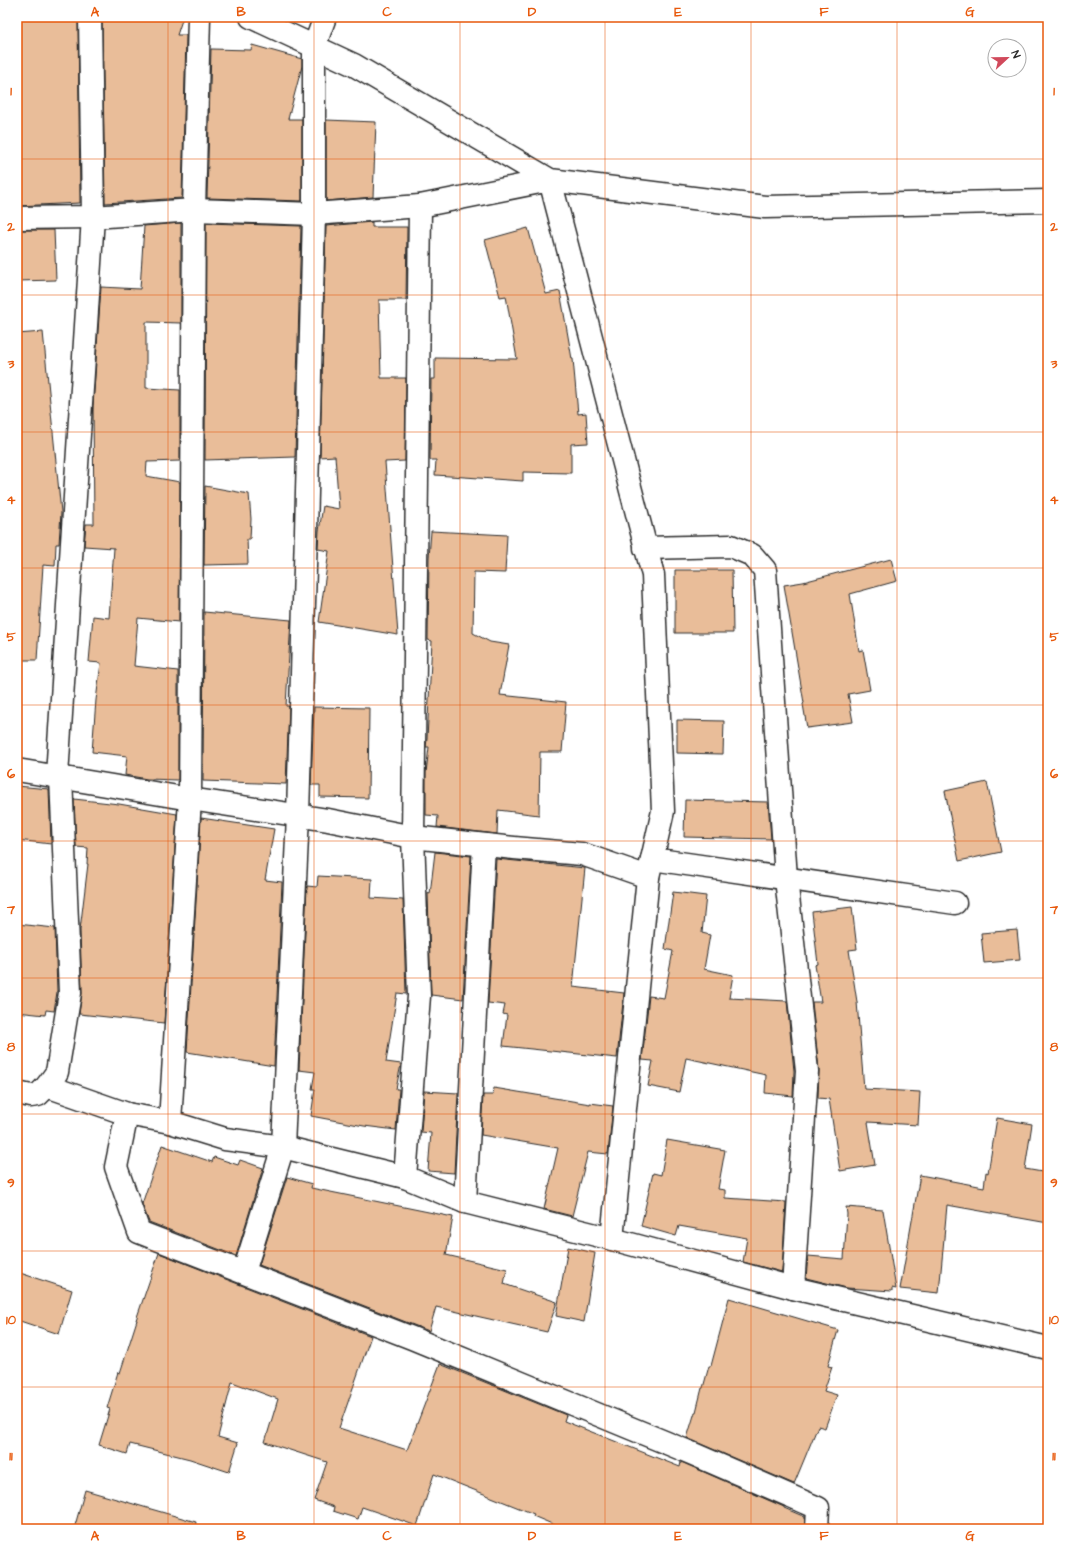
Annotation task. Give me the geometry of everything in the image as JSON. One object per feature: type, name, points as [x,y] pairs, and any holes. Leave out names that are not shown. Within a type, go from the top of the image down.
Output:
[{"type":"street","points":[[61,777],[57,776],[93,217],[90,17]]},
{"type":"street","points":[[170,1122],[190,799],[194,210],[199,17]]},
{"type":"street","points":[[251,17],[354,65],[550,180],[653,575],[663,811],[650,868],[612,1239]]},
{"type":"street","points":[[244,1272],[283,1147],[298,815],[306,540],[314,214],[314,47],[325,17]]},
{"type":"street","points":[[17,218],[93,217],[194,210],[314,214],[420,206],[550,180],[765,207],[1048,201]]},
{"type":"street","points":[[405,1177],[419,996],[413,837],[420,206]]},
{"type":"street","points":[[645,548],[731,546],[752,555],[765,570],[786,878],[807,1071],[793,1288]]},
{"type":"street","points":[[17,770],[190,799],[298,815],[413,837],[582,854],[650,868],[786,878],[955,903]]},
{"type":"street","points":[[17,1093],[31,1096],[38,1095],[47,1086],[57,1072],[70,993],[61,777]]},
{"type":"street","points":[[465,1202],[484,845]]},
{"type":"street","points":[[47,1086],[127,1114],[170,1122],[225,1139],[283,1147],[405,1177],[465,1202],[612,1239],[793,1288],[1048,1348]]},
{"type":"street","points":[[127,1114],[116,1167],[139,1232],[412,1338],[684,1450],[818,1508],[816,1529]]},
{"type":"building","points":[[17,17],[78,17],[80,203],[17,206]]},
{"type":"building","points":[[102,17],[183,17],[177,35],[186,35],[182,198],[105,203]]},
{"type":"building","points":[[252,45],[302,59],[302,66],[288,119],[302,119],[302,201],[207,198],[211,49],[251,50]]},
{"type":"building","points":[[326,120],[376,122],[373,197],[326,201]]},
{"type":"building","points":[[372,222],[372,227],[407,227],[406,300],[379,300],[381,378],[406,378],[405,461],[385,462],[398,635],[319,622],[329,551],[318,549],[323,506],[339,509],[335,456],[320,457],[326,226]]},
{"type":"building","points":[[181,223],[181,323],[146,322],[146,388],[180,390],[180,461],[147,462],[146,476],[180,482],[179,622],[138,618],[134,666],[178,671],[178,780],[147,779],[125,775],[127,756],[92,752],[96,700],[101,663],[89,662],[93,616],[109,618],[114,548],[84,546],[86,524],[94,524],[93,406],[101,287],[140,289],[144,226]]},
{"type":"building","points":[[206,223],[301,226],[295,457],[205,460]]},
{"type":"building","points":[[528,228],[546,294],[560,291],[573,359],[578,414],[586,413],[588,443],[571,444],[571,473],[523,472],[523,481],[435,475],[436,460],[430,460],[431,379],[435,379],[435,358],[517,359],[506,296],[500,297],[485,240]]},
{"type":"building","points":[[17,230],[54,230],[56,280],[17,281]]},
{"type":"building","points":[[43,332],[61,512],[59,544],[56,544],[55,566],[43,565],[37,660],[17,660],[17,334]]},
{"type":"building","points":[[205,486],[249,494],[251,519],[250,539],[247,539],[248,564],[204,565]]},
{"type":"building","points":[[431,531],[507,535],[505,573],[474,572],[473,633],[490,642],[509,645],[500,695],[566,702],[562,752],[540,752],[539,815],[498,810],[497,834],[437,827],[438,816],[426,815],[426,773],[429,747],[426,747],[432,641],[428,640],[429,558]]},
{"type":"building","points":[[891,559],[897,581],[850,594],[859,651],[863,650],[870,690],[848,694],[853,722],[807,728],[784,585],[803,582]]},
{"type":"building","points":[[675,570],[732,570],[733,633],[675,633]]},
{"type":"building","points":[[204,612],[291,620],[286,706],[289,706],[286,784],[203,781]]},
{"type":"building","points":[[314,707],[369,708],[368,798],[320,797],[320,785],[311,785]]},
{"type":"building","points":[[677,720],[724,721],[723,754],[677,753]]},
{"type":"building","points":[[987,782],[1001,852],[959,861],[945,791]]},
{"type":"building","points":[[17,786],[49,789],[51,844],[17,840]]},
{"type":"building","points":[[74,799],[119,804],[177,814],[164,1023],[79,1014],[82,993],[80,930],[88,864],[88,848],[76,847]]},
{"type":"building","points":[[685,800],[768,802],[771,839],[684,837]]},
{"type":"building","points":[[201,818],[274,829],[265,880],[282,882],[274,1066],[187,1052]]},
{"type":"building","points":[[435,852],[471,856],[463,999],[431,995],[428,893],[430,894]]},
{"type":"building","points":[[496,859],[585,868],[573,987],[624,993],[617,1058],[503,1046],[507,1015],[503,1014],[505,1005],[488,1003]]},
{"type":"building","points":[[318,876],[372,879],[371,898],[403,900],[406,994],[397,993],[386,1062],[401,1064],[396,1089],[399,1089],[396,1130],[364,1126],[311,1116],[315,1089],[312,1089],[315,1072],[299,1070],[307,886],[317,887]]},
{"type":"building","points":[[673,892],[706,896],[702,933],[710,935],[704,969],[733,975],[729,998],[787,1001],[794,1071],[793,1096],[765,1093],[766,1075],[686,1058],[679,1092],[648,1086],[653,1061],[642,1060],[649,996],[664,998],[673,951],[665,949]]},
{"type":"building","points":[[852,907],[857,949],[849,950],[857,1002],[864,1089],[920,1092],[918,1125],[868,1122],[875,1165],[840,1171],[829,1099],[818,1098],[819,1070],[812,1002],[821,1002],[815,965],[818,964],[812,912]]},
{"type":"building","points":[[17,924],[55,928],[57,992],[54,1011],[46,1010],[45,1015],[17,1012]]},
{"type":"building","points":[[1017,930],[1020,960],[984,963],[981,933]]},
{"type":"building","points":[[494,1088],[590,1104],[613,1106],[608,1154],[588,1152],[572,1216],[544,1209],[558,1148],[481,1135],[483,1095],[493,1095]]},
{"type":"building","points":[[424,1091],[458,1093],[454,1173],[428,1171],[431,1133],[421,1132]]},
{"type":"building","points":[[997,1118],[1032,1124],[1025,1169],[1048,1173],[1048,1223],[947,1205],[939,1293],[900,1289],[920,1175],[984,1187],[986,1172],[988,1173]]},
{"type":"building","points":[[667,1140],[725,1150],[718,1189],[725,1190],[725,1198],[786,1202],[782,1272],[743,1262],[747,1238],[679,1226],[676,1236],[641,1226],[653,1173],[661,1175]]},
{"type":"building","points":[[162,1145],[212,1162],[214,1157],[238,1165],[240,1160],[263,1168],[236,1256],[149,1222],[142,1204]]},
{"type":"building","points":[[287,1177],[312,1184],[311,1188],[453,1217],[446,1255],[507,1269],[504,1284],[557,1302],[547,1332],[436,1307],[429,1331],[259,1265]]},
{"type":"building","points":[[846,1207],[883,1210],[896,1289],[892,1288],[892,1291],[847,1288],[806,1278],[808,1256],[844,1259],[847,1214]]},
{"type":"building","points":[[568,1247],[595,1253],[584,1322],[556,1316]]},
{"type":"building","points":[[159,1253],[371,1336],[339,1428],[407,1450],[440,1364],[566,1415],[564,1421],[680,1467],[681,1462],[784,1507],[805,1517],[805,1529],[564,1529],[533,1516],[534,1514],[434,1474],[417,1526],[362,1507],[358,1519],[333,1511],[334,1507],[314,1500],[327,1462],[265,1442],[278,1399],[232,1382],[218,1437],[238,1443],[229,1472],[190,1459],[130,1444],[127,1454],[99,1445],[110,1409],[107,1408],[118,1372],[120,1373]]},
{"type":"building","points":[[17,1272],[72,1290],[59,1334],[17,1320]]},
{"type":"building","points":[[729,1298],[838,1330],[828,1366],[832,1367],[824,1391],[837,1395],[825,1428],[818,1426],[794,1484],[687,1438],[709,1366],[711,1366]]},
{"type":"building","points":[[85,1490],[196,1522],[195,1529],[74,1529]]}]
